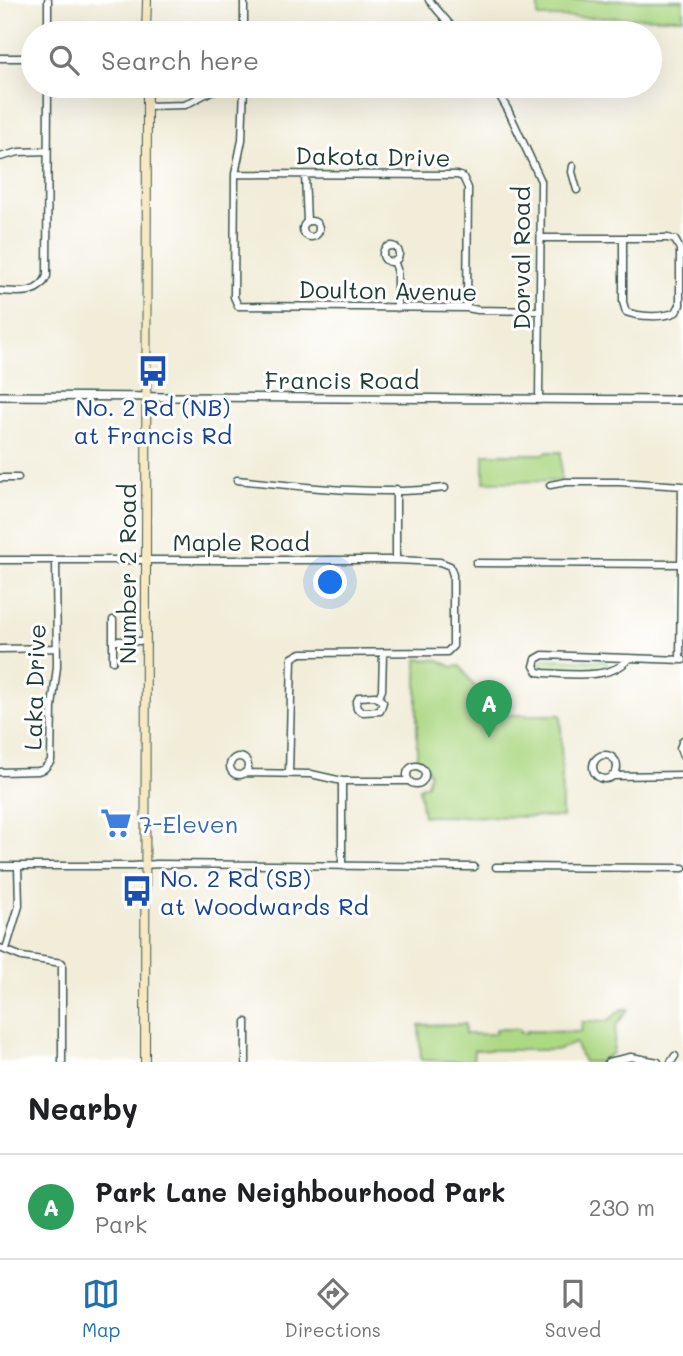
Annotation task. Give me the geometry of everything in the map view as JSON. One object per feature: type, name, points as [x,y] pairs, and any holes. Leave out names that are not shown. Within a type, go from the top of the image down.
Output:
[{"type":"main road","points":[[146,21],[147,0]]},
{"type":"main road","name":"Number 2 Road","points":[[145,1062],[147,98]]},
{"type":"street","points":[[48,0],[48,21]]},
{"type":"street","points":[[244,0],[244,21]]},
{"type":"street","points":[[429,0],[447,21]]},
{"type":"street","points":[[0,58],[21,58]]},
{"type":"street","points":[[0,292],[33,291],[44,283],[48,273],[48,98]]},
{"type":"street","points":[[147,106],[185,105],[198,98]]},
{"type":"street","points":[[235,174],[242,140],[244,98]]},
{"type":"street","name":"Dorval Road","points":[[501,98],[541,181],[539,400]]},
{"type":"street","points":[[0,157],[21,152],[47,151]]},
{"type":"street","points":[[573,166],[577,190]]},
{"type":"street","name":"Dakota Drive","points":[[235,174],[463,177],[468,188],[467,307]]},
{"type":"street","name":"Doulton Avenue","points":[[235,174],[236,305],[467,307],[478,310],[539,311]]},
{"type":"street","points":[[305,174],[307,222]]},
{"type":"street","points":[[541,238],[668,238],[679,240],[678,314],[624,313],[623,239]]},
{"type":"street","points":[[394,261],[397,269],[397,307]]},
{"type":"street","name":"Francis Road","points":[[0,396],[683,400]]},
{"type":"street","points":[[0,478],[18,478]]},
{"type":"street","points":[[237,480],[320,489],[444,488]]},
{"type":"street","points":[[550,485],[566,482],[619,482],[682,486],[682,660],[543,655],[537,657],[534,664],[541,672],[592,675],[622,665],[628,659]]},
{"type":"street","points":[[396,489],[396,560]]},
{"type":"street","name":"Maple Road","points":[[0,560],[440,562],[450,566],[453,575],[453,638],[450,650]]},
{"type":"street","name":"Laka Drive","points":[[0,772],[38,771],[51,761],[56,648],[56,560]]},
{"type":"street","points":[[476,563],[682,564]]},
{"type":"street","points":[[113,620],[113,661]]},
{"type":"street","points":[[113,641],[145,641]]},
{"type":"street","points":[[0,649],[56,648]]},
{"type":"street","points":[[289,773],[290,666],[293,653],[440,654],[450,650],[456,657]]},
{"type":"street","points":[[379,697],[383,654]]},
{"type":"street","points":[[683,740],[680,746],[683,756]]},
{"type":"street","points":[[244,773],[319,775],[342,781],[409,781]]},
{"type":"street","points":[[612,776],[683,775]]},
{"type":"street","points":[[342,781],[342,866]]},
{"type":"street","points":[[0,866],[145,864],[474,867]]},
{"type":"street","points":[[18,866],[19,906],[3,948],[23,957],[62,962],[62,1062]]},
{"type":"street","points":[[496,867],[683,868]]},
{"type":"street","points":[[246,1021],[246,1062]]},
{"type":"street","points":[[608,1062],[631,1057],[658,1062]]},
{"type":"green space","points":[[538,0],[683,0],[683,18],[538,17]]},
{"type":"green space","points":[[561,452],[561,481],[484,482],[484,454]]},
{"type":"green space","points":[[417,659],[439,660],[452,667],[460,666],[495,715],[561,715],[562,817],[423,816],[419,788],[427,784],[430,774],[426,766],[417,762]]},
{"type":"green space","points":[[544,659],[605,661],[608,665],[592,671],[544,669],[539,664]]},
{"type":"green space","points":[[622,1009],[628,1009],[616,1026],[613,1053],[598,1062],[584,1062],[575,1043],[556,1050],[474,1050],[473,1062],[421,1060],[419,1025],[465,1024],[465,1034],[495,1034],[495,1029],[519,1029],[520,1033],[581,1032],[582,1022],[608,1021]]},
{"type":"place","name":"No. 2 Rd (NB) at Francis Rd","points":[[153,371]]},
{"type":"place","name":"Park Lane Neighbourhood Park","points":[[489,738]]},
{"type":"place","name":"7-Eleven","points":[[116,823]]},
{"type":"place","name":"No. 2 Rd (SB) at Woodwards Rd","points":[[137,891]]}]
